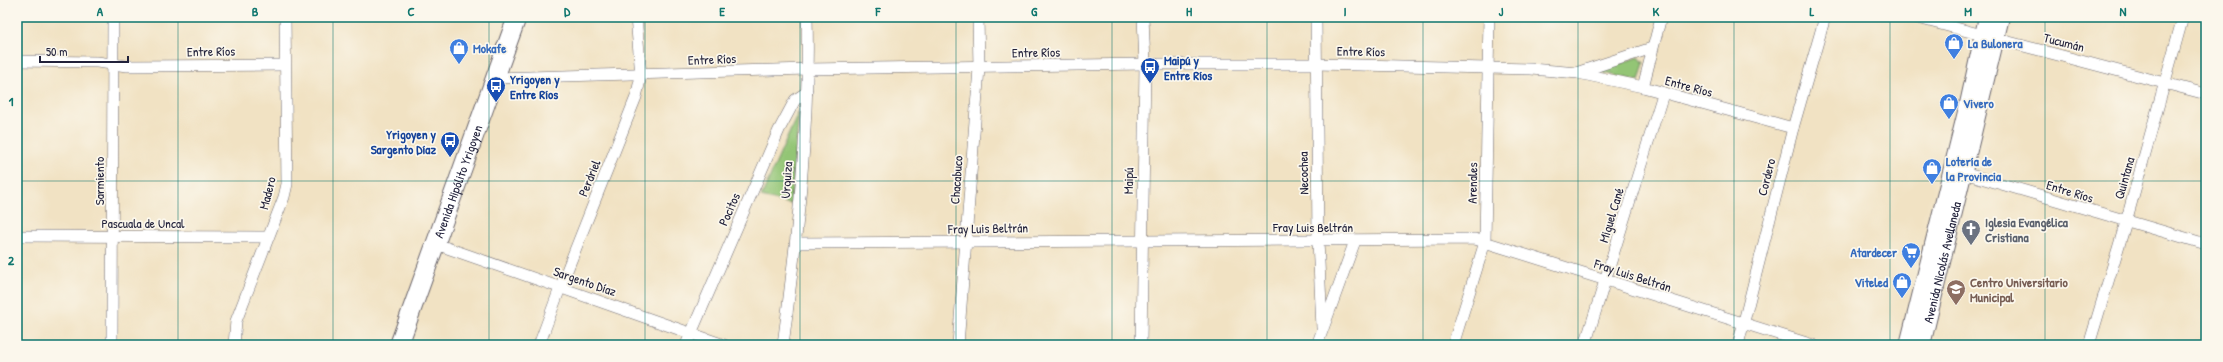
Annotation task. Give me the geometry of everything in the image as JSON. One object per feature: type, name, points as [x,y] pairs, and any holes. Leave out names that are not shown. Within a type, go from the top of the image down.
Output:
[{"type":"main road","name":"Avenida Hipólito Yrigoyen","points":[[399,345],[517,17]]},
{"type":"main road","name":"Avenida Nicolás Avellaneda","points":[[1986,17],[1989,37]]},
{"type":"main road","name":"Avenida Nicolás Avellaneda","points":[[1922,345],[1957,171],[1989,37],[2001,17]]},
{"type":"main road","name":"Avenida Nicolás Avellaneda","points":[[1908,345],[1957,171]]},
{"type":"street","name":"Sarmiento","points":[[112,345],[113,17]]},
{"type":"street","name":"Madero","points":[[234,345],[236,321],[287,184],[285,17]]},
{"type":"street","name":"Perdriel","points":[[539,345],[560,288],[636,97],[641,76],[636,17]]},
{"type":"street","name":"Urquiza","points":[[783,345],[796,243],[807,92],[807,17]]},
{"type":"street","name":"Chacabuco","points":[[958,345],[979,68],[978,17]]},
{"type":"street","name":"Maipú","points":[[1141,345],[1141,240],[1145,64],[1144,17]]},
{"type":"street","name":"Necochea","points":[[1316,17],[1318,240],[1322,328]]},
{"type":"street","name":"Arenales","points":[[1453,345],[1485,242],[1489,17]]},
{"type":"street","points":[[1643,87],[1661,17]]},
{"type":"street","name":"Cordero","points":[[1738,345],[1792,128],[1825,17]]},
{"type":"street","name":"Tucumán","points":[[1914,17],[2206,94]]},
{"type":"street","name":"Quintana","points":[[2089,345],[2126,222],[2183,17]]},
{"type":"street","name":"Entre Ríos","points":[[1578,73],[1652,48]]},
{"type":"street","name":"Entre Ríos","points":[[17,61],[113,64],[127,66],[285,64]]},
{"type":"street","name":"Entre Ríos","points":[[495,78],[641,76],[808,70],[1145,64],[1316,64],[1488,68],[1578,73],[1643,87],[1663,94],[1792,128]]},
{"type":"street","name":"Pocitos","points":[[686,345],[779,130],[795,100],[807,92]]},
{"type":"street","name":"Miguel Cané","points":[[1585,345],[1663,94]]},
{"type":"street","name":"Entre Ríos","points":[[1957,171],[2126,222],[2206,244]]},
{"type":"street","name":"Pascuala de Uncal","points":[[17,236],[268,237]]},
{"type":"street","name":"Fray Luis Beltrán","points":[[796,243],[1141,240],[1355,241],[1475,239],[1813,345]]},
{"type":"street","name":"Necochea","points":[[1317,345],[1355,241]]},
{"type":"street","name":"Sargento Díaz","points":[[436,244],[724,345]]},
{"type":"green space","points":[[1639,57],[1644,63],[1639,81],[1604,73],[1603,69]]},
{"type":"green space","points":[[799,111],[791,204],[761,197]]},
{"type":"place","name":"La Bulonera","points":[[1954,60]]},
{"type":"place","name":"Mokafe","points":[[459,65]]},
{"type":"place","name":"Maipú y Entre Ríos","points":[[1150,84]]},
{"type":"place","name":"Yrigoyen y Entre Ríos","points":[[496,103]]},
{"type":"place","name":"Vivero","points":[[1949,120]]},
{"type":"place","name":"Yrigoyen y Sargento Díaz","points":[[450,158]]},
{"type":"place","name":"Lotería de la Provincia","points":[[1932,185]]},
{"type":"place","name":"Iglesia Evangélica Cristiana","points":[[1971,246]]},
{"type":"place","name":"Atardecer","points":[[1911,269]]},
{"type":"place","name":"Viteled","points":[[1902,299]]},
{"type":"place","name":"Centro Universitario Municipal","points":[[1956,306]]}]
